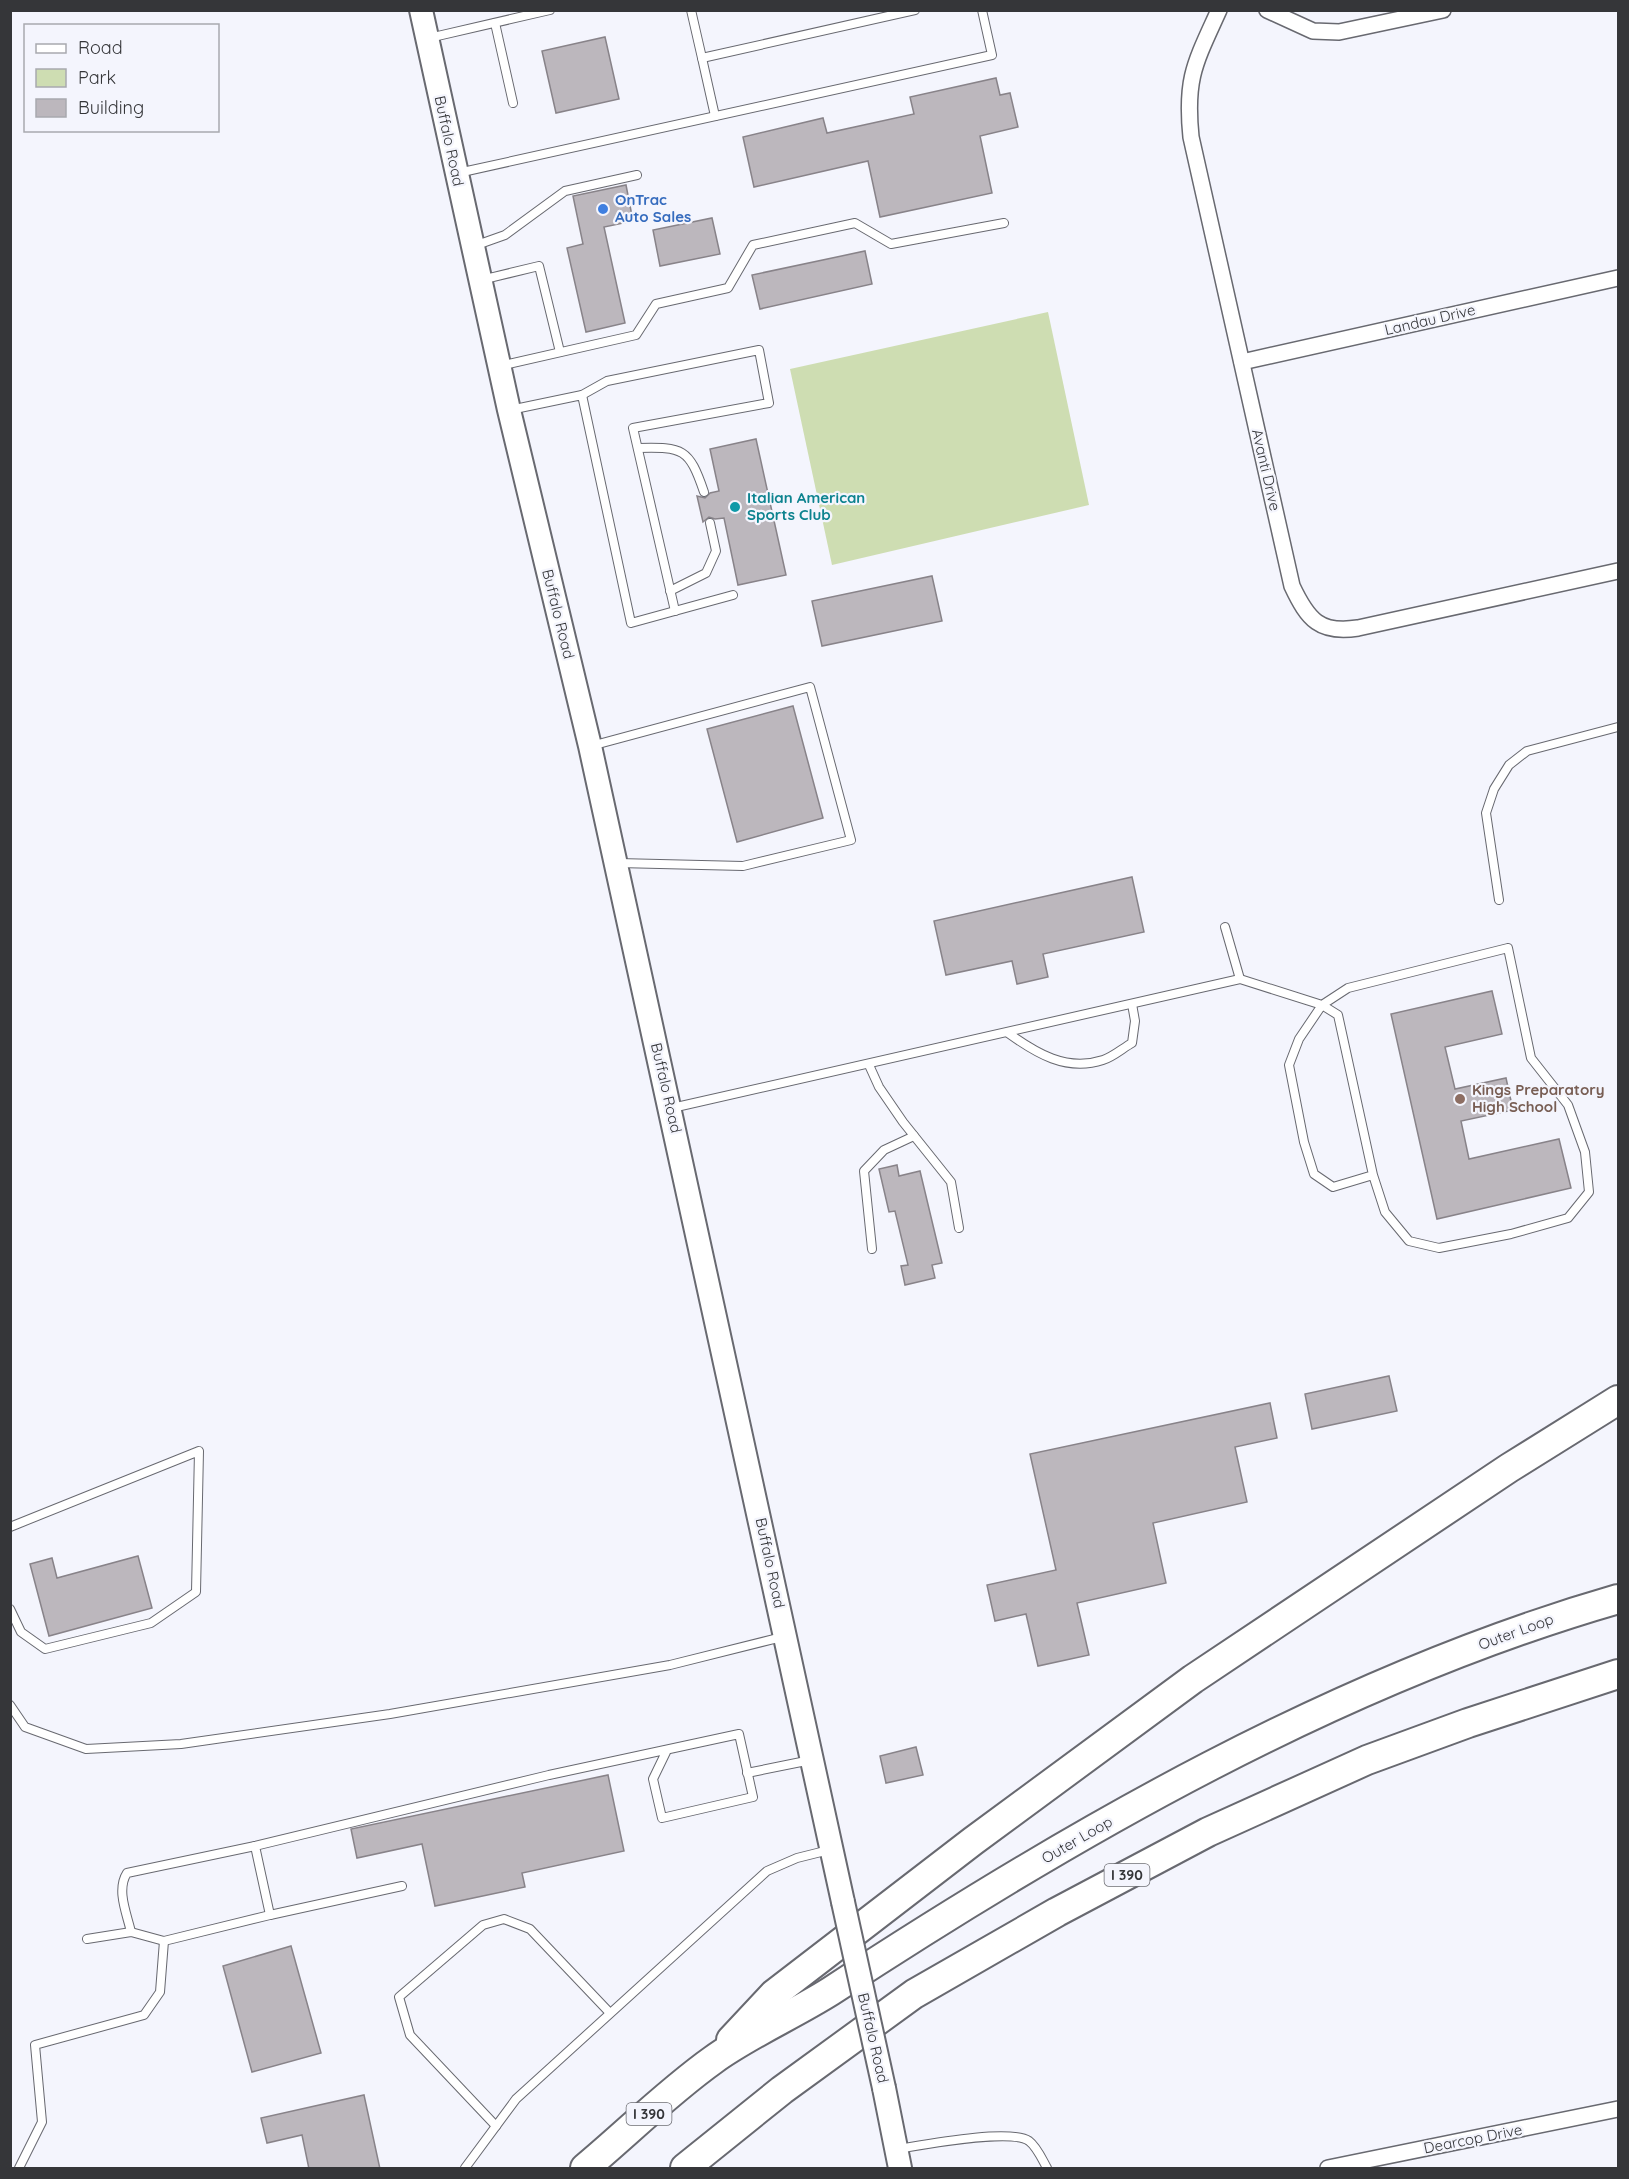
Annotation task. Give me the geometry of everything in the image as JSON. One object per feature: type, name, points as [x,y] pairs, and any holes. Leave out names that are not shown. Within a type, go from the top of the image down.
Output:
[{"type":"highway","points":[[713,2059],[774,1994],[973,1841],[1193,1678],[1509,1468],[1618,1400]]},
{"type":"highway","name":"Outer Loop","points":[[585,2169],[713,2059],[799,2012],[939,1920],[1121,1814],[1286,1728],[1538,1622],[1618,1599]]},
{"type":"highway","name":"I 390","points":[[685,2169],[782,2090],[914,1994],[1057,1912],[1208,1832],[1367,1760],[1468,1723],[1618,1674]]},
{"type":"main road","name":"Buffalo Road","points":[[421,10],[508,410],[590,746],[786,1636],[898,2159]]},
{"type":"street","name":"Avanti Drive","points":[[1219,10],[1192,69],[1188,108],[1191,137],[1292,586],[1311,618],[1322,627],[1339,631],[1618,571]]},
{"type":"street","points":[[1267,10],[1313,31],[1339,32],[1443,10]]},
{"type":"street","name":"Landau Drive","points":[[1242,362],[1618,278]]},
{"type":"street","name":"Dearcop Drive","points":[[1328,2169],[1618,2109]]},
{"type":"lane","points":[[427,38],[550,10]]},
{"type":"lane","points":[[691,10],[715,116]]},
{"type":"lane","points":[[702,58],[915,10]]},
{"type":"lane","points":[[457,174],[992,55],[982,10]]},
{"type":"lane","points":[[495,23],[513,103]]},
{"type":"lane","points":[[473,247],[505,235],[565,191],[637,175]]},
{"type":"lane","points":[[499,366],[636,335],[656,304],[728,288],[753,245],[855,223],[891,244],[1004,223]]},
{"type":"lane","points":[[480,281],[539,266],[560,352]]},
{"type":"lane","points":[[508,410],[582,395],[607,381],[759,350],[769,403],[633,428],[675,611]]},
{"type":"lane","points":[[582,395],[631,623],[733,595]]},
{"type":"lane","points":[[638,448],[673,447],[687,456],[693,461],[704,492]]},
{"type":"lane","points":[[670,591],[706,573],[716,551],[710,523]]},
{"type":"lane","points":[[590,746],[810,687],[851,840],[743,866],[615,863]]},
{"type":"lane","points":[[1499,900],[1486,813],[1494,789],[1509,765],[1527,751],[1618,727]]},
{"type":"lane","points":[[1225,927],[1240,979]]},
{"type":"lane","points":[[670,1108],[869,1065],[1240,979],[1322,1005],[1338,1015],[1373,1175],[1385,1212],[1409,1241],[1439,1248],[1511,1234],[1568,1218],[1589,1192],[1585,1152],[1568,1105],[1531,1058],[1509,948],[1348,988],[1322,1005],[1299,1039],[1289,1065],[1314,1174],[1333,1187],[1373,1175]]},
{"type":"lane","points":[[1008,1033],[1040,1056],[1069,1064],[1103,1060],[1132,1043],[1135,1021],[1132,1004]]},
{"type":"lane","points":[[869,1065],[879,1087],[951,1182],[959,1228]]},
{"type":"lane","points":[[872,1249],[864,1171],[884,1150],[914,1136]]},
{"type":"lane","points":[[10,1527],[199,1451],[196,1592],[151,1623],[45,1649],[21,1632],[10,1609]]},
{"type":"lane","points":[[10,1705],[25,1727],[86,1749],[181,1744],[390,1714],[646,1669],[786,1636]]},
{"type":"lane","points":[[131,1932],[122,1894],[122,1880],[127,1873],[255,1846],[667,1750],[739,1734],[753,1797],[663,1818],[653,1779],[667,1750]]},
{"type":"lane","points":[[747,1773],[812,1760]]},
{"type":"lane","points":[[255,1846],[270,1915]]},
{"type":"lane","points":[[465,2169],[516,2099],[609,2012],[768,1870],[797,1858],[831,1849]]},
{"type":"lane","points":[[87,1939],[131,1932],[164,1941],[402,1886]]},
{"type":"lane","points":[[496,2126],[410,2035],[399,1997],[483,1925],[504,1919],[530,1929],[609,2012]]},
{"type":"lane","points":[[20,2169],[42,2122],[35,2046],[144,2015],[160,1992],[164,1941]]},
{"type":"lane","points":[[898,2159],[963,2140],[1014,2137],[1028,2140],[1047,2169]]},
{"type":"green space","points":[[1048,312],[1089,505],[832,565],[790,369]]},
{"type":"building","points":[[605,37],[619,99],[556,113],[542,51]]},
{"type":"building","points":[[996,78],[1000,95],[1010,93],[1018,127],[980,136],[992,193],[880,217],[868,161],[754,187],[743,137],[823,118],[827,133],[914,114],[910,97]]},
{"type":"building","points":[[626,185],[633,221],[604,227],[625,323],[586,332],[567,248],[583,244],[573,196]]},
{"type":"building","points":[[712,218],[720,254],[660,266],[653,230]]},
{"type":"building","points":[[865,251],[872,284],[760,309],[752,275]]},
{"type":"building","name":"Italian American Sports Club","points":[[756,439],[786,575],[738,585],[724,518],[709,517],[703,522],[697,496],[705,498],[710,493],[719,491],[710,449]]},
{"type":"building","points":[[932,576],[942,621],[822,646],[812,601]]},
{"type":"building","points":[[793,706],[823,818],[737,842],[707,729]]},
{"type":"building","points":[[1132,877],[1144,932],[1043,954],[1048,977],[1017,984],[1012,961],[946,975],[934,921]]},
{"type":"building","name":"Kings Preparatory High School","points":[[1492,991],[1502,1034],[1445,1047],[1455,1089],[1506,1078],[1513,1110],[1461,1121],[1469,1159],[1559,1139],[1571,1188],[1437,1219],[1391,1014]]},
{"type":"building","points":[[897,1165],[899,1176],[920,1171],[942,1263],[932,1265],[935,1278],[905,1285],[901,1266],[908,1265],[895,1211],[889,1212],[879,1169]]},
{"type":"building","points":[[1389,1376],[1397,1411],[1312,1429],[1305,1394]]},
{"type":"building","points":[[1270,1403],[1277,1438],[1235,1447],[1247,1502],[1153,1523],[1166,1583],[1077,1603],[1089,1655],[1038,1666],[1026,1614],[995,1621],[987,1585],[1056,1570],[1030,1454]]},
{"type":"building","points":[[138,1556],[152,1608],[49,1636],[30,1564],[52,1558],[57,1578]]},
{"type":"building","points":[[916,1747],[923,1775],[886,1783],[880,1756]]},
{"type":"building","points":[[608,1775],[624,1851],[522,1873],[525,1887],[435,1906],[422,1844],[357,1858],[351,1829]]},
{"type":"building","points":[[291,1946],[321,2053],[252,2072],[223,1966]]},
{"type":"building","points":[[364,2095],[380,2169],[309,2169],[302,2135],[267,2143],[261,2118]]},
{"type":"place","name":"OnTrac Auto Sales","points":[[603,209]]},
{"type":"place","name":"Italian American Sports Club","points":[[735,507]]},
{"type":"place","name":"Kings Preparatory High School","points":[[1460,1099]]}]
